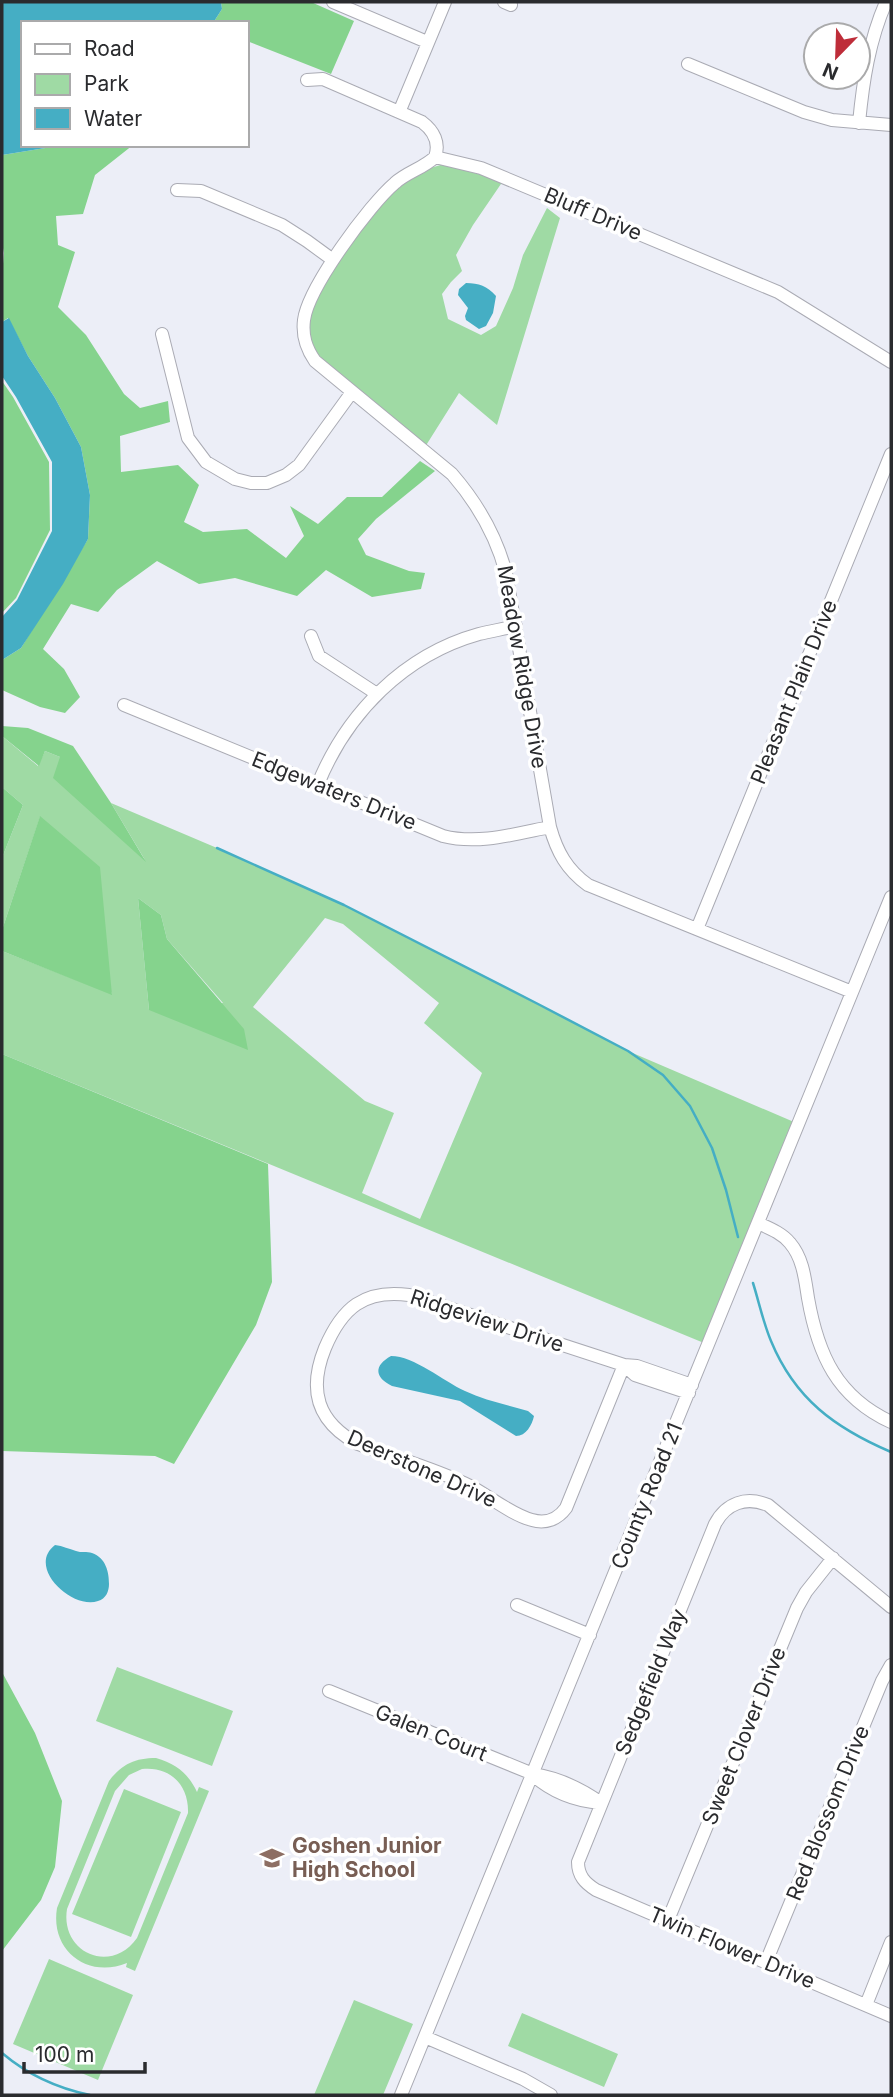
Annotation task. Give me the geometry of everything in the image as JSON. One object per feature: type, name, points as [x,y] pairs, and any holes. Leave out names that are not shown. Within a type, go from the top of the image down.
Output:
[{"type":"street","points":[[333,2],[427,43]]},
{"type":"street","points":[[400,110],[445,2]]},
{"type":"street","points":[[859,123],[869,52],[886,2]]},
{"type":"street","points":[[688,64],[804,112],[832,120],[891,125]]},
{"type":"street","points":[[307,80],[323,79],[413,116],[429,127],[437,142],[435,157]]},
{"type":"street","name":"Meadow Ridge Drive","points":[[435,157],[397,181],[385,192],[333,260],[315,288],[304,318],[305,344],[315,361],[433,457],[468,492],[491,528],[500,550],[516,626],[550,827],[563,860],[577,877],[589,885],[852,992]]},
{"type":"street","name":"Bluff Drive","points":[[435,157],[481,167],[760,284],[891,362]]},
{"type":"street","points":[[177,190],[201,191],[282,225],[333,260]]},
{"type":"street","points":[[162,334],[188,438],[206,462],[235,480],[267,484],[286,475],[299,465],[352,392]]},
{"type":"street","name":"Pleasant Plain Drive","points":[[697,929],[891,454]]},
{"type":"street","points":[[318,784],[329,757],[344,733],[377,694],[411,666],[433,653],[478,634],[516,626]]},
{"type":"street","points":[[311,636],[319,656],[377,694]]},
{"type":"street","name":"Edgewaters Drive","points":[[124,705],[443,836],[477,840],[550,827]]},
{"type":"street","name":"County Road 21","points":[[401,2095],[891,897]]},
{"type":"street","points":[[758,1223],[779,1233],[797,1252],[804,1272],[813,1326],[822,1353],[833,1373],[861,1405],[891,1422]]},
{"type":"street","name":"Ridgeview Drive","points":[[330,1423],[319,1399],[317,1374],[333,1330],[346,1311],[358,1302],[385,1294],[409,1295],[624,1365],[637,1366],[691,1389]]},
{"type":"street","name":"Deerstone Drive","points":[[330,1423],[358,1444],[423,1466],[526,1517],[542,1521],[562,1513],[570,1499],[624,1365]]},
{"type":"street","name":"Sedgefield Way","points":[[579,1872],[580,1855],[715,1524],[724,1511],[740,1502],[755,1501],[768,1505],[833,1558]]},
{"type":"street","points":[[833,1558],[891,1607]]},
{"type":"street","name":"Sweet Clover Drive","points":[[668,1920],[797,1608],[833,1558]]},
{"type":"street","points":[[517,1605],[590,1635]]},
{"type":"street","name":"Red Blossom Drive","points":[[766,1962],[891,1665]]},
{"type":"street","name":"Galen Court","points":[[330,1691],[533,1774],[547,1787],[581,1801],[601,1803]]},
{"type":"street","name":"Twin Flower Drive","points":[[579,1872],[584,1881],[596,1890],[891,2016]]},
{"type":"street","points":[[866,2004],[891,1942]]},
{"type":"street","points":[[425,2037],[523,2079],[551,2095]]},
{"type":"green space","points":[[221,2],[311,2],[354,21],[331,74],[248,41],[248,21],[214,21],[222,9]]},
{"type":"green space","points":[[52,147],[130,147],[95,175],[83,214],[56,216],[58,245],[75,252],[58,307],[86,335],[124,394],[140,408],[168,401],[170,422],[120,436],[121,472],[178,465],[199,485],[184,522],[203,532],[247,529],[286,558],[304,536],[290,506],[318,524],[347,497],[382,497],[420,461],[435,471],[376,519],[358,539],[366,555],[409,571],[425,573],[421,589],[372,597],[326,570],[297,596],[235,578],[199,584],[157,561],[117,590],[98,612],[71,604],[43,649],[64,669],[80,697],[65,713],[40,707],[2,690],[2,660],[21,648],[88,539],[90,495],[81,447],[8,318],[2,322],[2,155]]},
{"type":"green space","points":[[444,164],[503,181],[456,255],[462,271],[442,294],[448,319],[481,335],[496,326],[513,288],[523,255],[547,208],[560,218],[497,425],[459,393],[425,447],[324,363],[311,343],[308,321],[319,289],[378,207],[401,183],[427,169]]},
{"type":"green space","points":[[2,381],[49,462],[50,530],[16,598],[2,613]]},
{"type":"green space","points":[[2,726],[28,728],[73,746],[146,862],[53,778],[60,757],[45,751],[39,766],[2,736]]},
{"type":"green space","points":[[2,736],[38,766],[45,751],[60,757],[145,860],[111,803],[344,905],[628,1051],[794,1122],[704,1343],[2,1054],[2,951],[112,994],[40,817],[2,930],[2,858],[23,805],[2,787]],"holes":[[[138,898],[161,915],[167,939],[223,1003],[149,1010]],[[325,918],[343,924],[439,1003],[424,1023],[482,1073],[420,1219],[362,1193],[394,1113],[365,1101],[253,1007]]]},
{"type":"green space","points":[[2,787],[23,805],[2,858]]},
{"type":"green space","points":[[40,816],[100,867],[112,995],[2,951],[2,930]]},
{"type":"green space","points":[[138,898],[161,915],[167,939],[244,1029],[248,1050],[149,1010]]},
{"type":"green space","points":[[2,1054],[268,1164],[272,1282],[256,1325],[174,1464],[155,1456],[2,1451]]},
{"type":"green space","points":[[117,1667],[233,1711],[212,1766],[96,1721]]},
{"type":"green space","points":[[2,1672],[35,1733],[62,1801],[55,1867],[41,1900],[2,1951]]},
{"type":"green space","points":[[156,1758],[175,1766],[185,1774],[197,1792],[199,1787],[209,1791],[135,1971],[126,1967],[127,1963],[112,1967],[85,1964],[74,1957],[59,1937],[57,1908],[109,1781],[124,1766]],"holes":[[[142,1769],[152,1769],[176,1779],[185,1794],[188,1813],[137,1938],[126,1949],[114,1955],[102,1957],[90,1954],[79,1947],[71,1937],[67,1924],[67,1909],[115,1791],[129,1775]]]},
{"type":"green space","points":[[124,1789],[181,1812],[131,1937],[72,1914]]},
{"type":"green space","points":[[49,1959],[133,1995],[98,2080],[13,2044]]},
{"type":"green space","points":[[354,2000],[413,2024],[383,2095],[314,2095]]},
{"type":"green space","points":[[522,2013],[618,2054],[604,2087],[508,2046]]},
{"type":"water","points":[[2,2],[221,2],[222,9],[214,21],[21,21],[21,147],[52,147],[2,155]]},
{"type":"water","points":[[466,283],[482,286],[496,296],[493,313],[486,326],[479,329],[466,320],[468,308],[458,295],[459,289]]},
{"type":"water","points":[[9,318],[81,447],[90,495],[88,539],[63,584],[21,648],[2,660],[2,617],[17,600],[52,531],[52,462],[2,376],[2,322]]},
{"type":"water","points":[[391,1356],[419,1364],[472,1394],[528,1411],[534,1416],[532,1423],[526,1432],[516,1436],[460,1401],[392,1386],[379,1376],[378,1372],[381,1364]]},
{"type":"water","points":[[55,1545],[78,1552],[90,1552],[101,1558],[109,1579],[108,1592],[103,1598],[87,1602],[76,1599],[56,1585],[46,1564],[47,1554]]},
{"type":"waterway","points":[[217,848],[344,905],[628,1051],[663,1075],[690,1106],[712,1148],[738,1237]]},
{"type":"waterway","points":[[753,1283],[771,1341],[792,1379],[805,1395],[835,1422],[891,1452]]},
{"type":"waterway","points":[[2,2053],[43,2080],[90,2095]]},
{"type":"place","name":"Goshen Junior High School","points":[[272,1858]]}]
